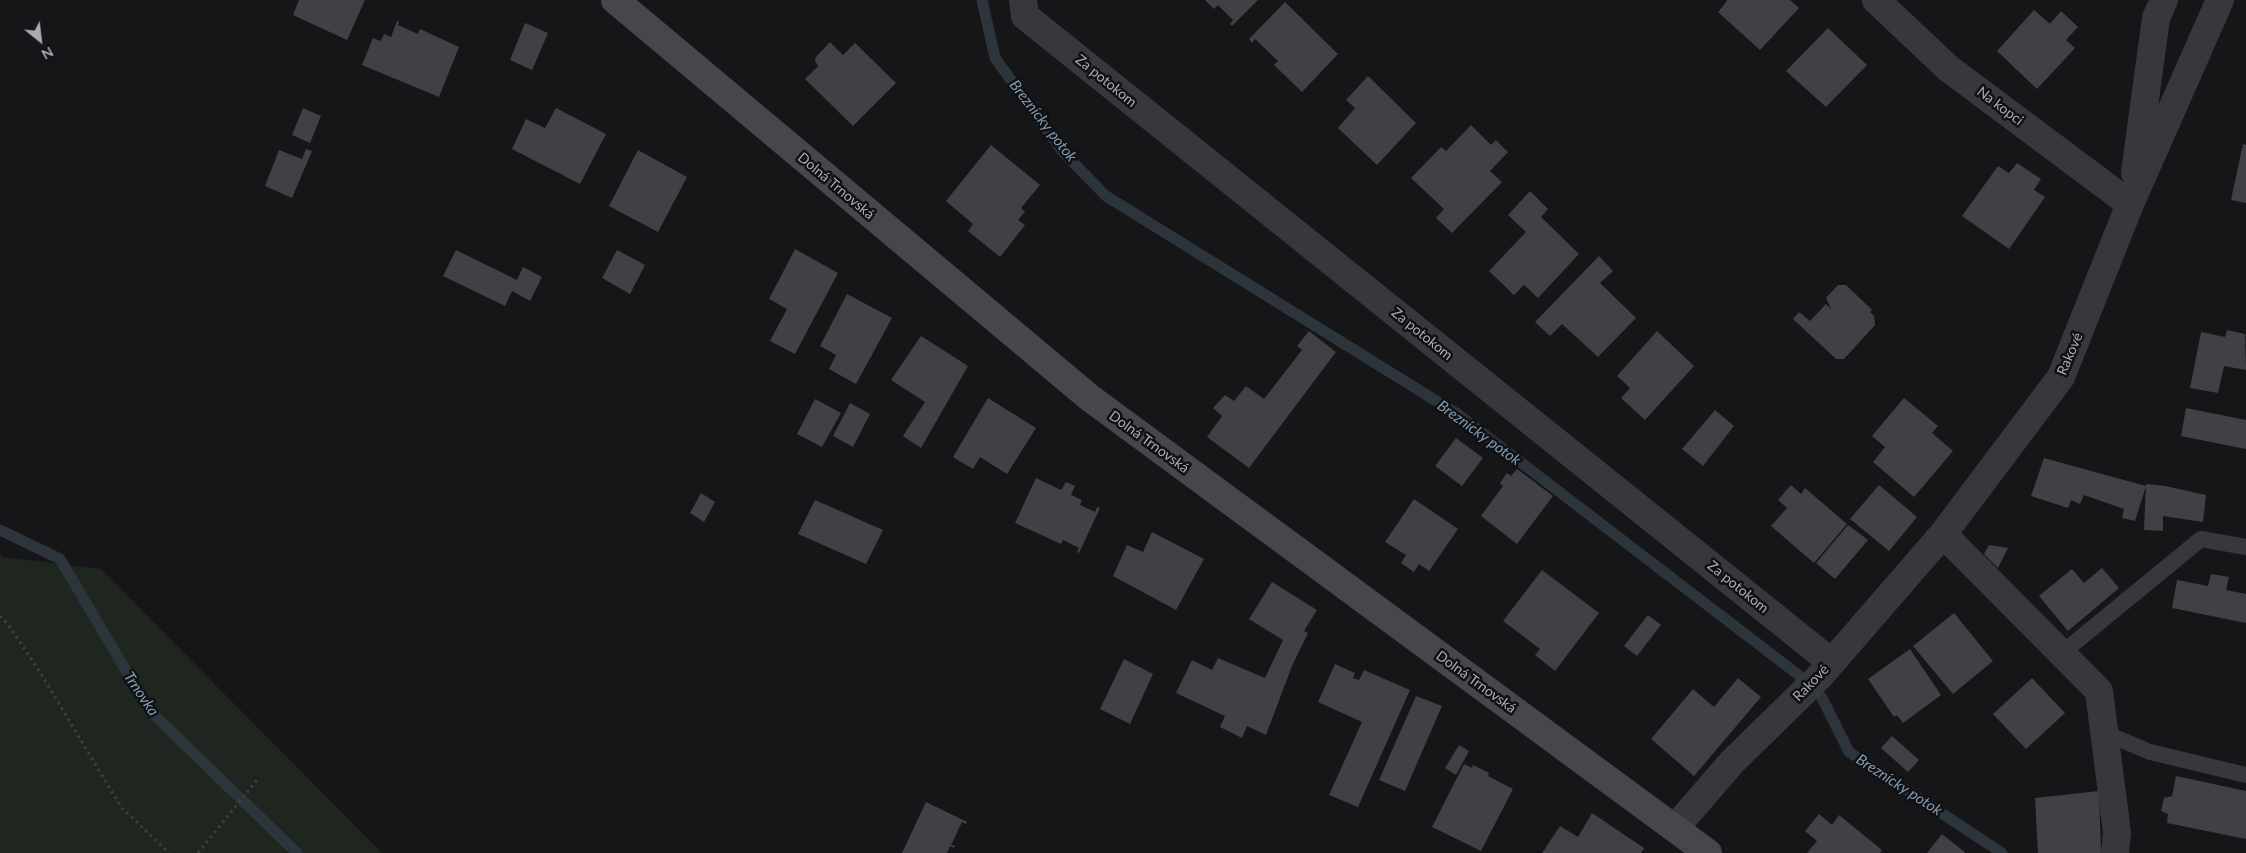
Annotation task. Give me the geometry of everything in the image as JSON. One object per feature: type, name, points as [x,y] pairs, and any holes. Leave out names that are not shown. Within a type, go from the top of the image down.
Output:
[{"type":"street","name":"Dolná Trnovská","points":[[615,0],[1090,398],[1708,853]]},
{"type":"street","name":"Za potokom","points":[[1023,0],[1025,16],[1817,677]]},
{"type":"street","name":"Na kopci","points":[[1876,0],[1948,68],[2130,204]]},
{"type":"street","name":"Rakové","points":[[2130,204],[2156,18],[2164,0]]},
{"type":"street","name":"Rakové","points":[[1676,828],[1732,762],[1817,677],[1943,534],[2061,377],[2130,204],[2220,0]]},
{"type":"street","points":[[1943,534],[2100,691],[2117,833],[2115,853]]},
{"type":"lane","points":[[2062,653],[2201,538],[2246,547]]},
{"type":"lane","points":[[2105,732],[2150,752],[2246,775]]},
{"type":"path","points":[[0,616],[7,623],[40,672],[120,807],[169,853]]},
{"type":"path","points":[[198,853],[257,780]]},
{"type":"shaded area","points":[[0,554],[3,557],[101,569],[382,853],[0,853]]},
{"type":"building","points":[[299,0],[365,0],[347,40],[293,15]]},
{"type":"building","points":[[1205,0],[1258,0],[1232,26],[1230,24],[1233,20],[1218,5],[1214,9]]},
{"type":"building","points":[[1726,0],[1790,0],[1799,8],[1760,50],[1718,12]]},
{"type":"building","points":[[1285,2],[1338,54],[1302,92],[1274,65],[1278,61],[1255,39],[1252,43],[1249,39]]},
{"type":"building","points":[[2034,10],[2050,24],[2061,11],[2078,27],[2066,40],[2075,48],[2037,89],[1997,51]]},
{"type":"building","points":[[397,21],[399,22],[398,25],[418,34],[420,29],[459,47],[439,97],[362,65],[373,38],[381,41],[384,34],[391,37]]},
{"type":"building","points":[[525,23],[548,33],[532,70],[510,60]]},
{"type":"building","points":[[1828,28],[1867,65],[1826,107],[1786,71]]},
{"type":"building","points":[[830,42],[843,55],[855,43],[896,83],[853,126],[805,79],[818,66],[815,61],[816,57]]},
{"type":"building","points":[[1368,76],[1416,123],[1377,165],[1338,128],[1355,108],[1346,100]]},
{"type":"building","points":[[303,108],[321,116],[310,143],[292,135]]},
{"type":"building","points":[[556,108],[606,134],[580,184],[512,149],[526,119],[545,128]]},
{"type":"building","points":[[1471,125],[1491,145],[1496,140],[1508,152],[1490,171],[1502,182],[1452,233],[1436,218],[1444,209],[1411,178],[1441,147],[1446,151]]},
{"type":"building","points":[[2243,144],[2246,145],[2246,203],[2231,200]]},
{"type":"building","points":[[991,145],[1040,185],[1021,208],[1025,212],[1018,220],[1025,225],[1000,257],[968,231],[973,224],[946,201]]},
{"type":"building","points":[[306,149],[312,151],[292,198],[265,186],[279,150],[302,159]]},
{"type":"building","points":[[638,150],[687,177],[658,232],[609,206]]},
{"type":"building","points":[[2017,163],[2041,179],[2034,190],[2045,197],[2009,249],[1962,216],[1998,166],[2009,173]]},
{"type":"building","points":[[1530,191],[1548,209],[1541,217],[1579,254],[1538,298],[1524,285],[1514,295],[1489,271],[1526,232],[1508,215]]},
{"type":"building","points":[[795,249],[838,273],[795,354],[770,341],[787,309],[769,299]]},
{"type":"building","points":[[456,250],[517,280],[523,267],[542,277],[530,301],[512,291],[505,306],[443,276]]},
{"type":"building","points":[[617,250],[645,265],[630,294],[602,278]]},
{"type":"building","points":[[1599,256],[1613,271],[1600,283],[1636,318],[1598,357],[1562,324],[1550,336],[1535,322]]},
{"type":"building","points":[[1838,285],[1846,285],[1872,310],[1870,312],[1874,316],[1875,325],[1844,359],[1836,359],[1793,319],[1799,312],[1810,321],[1826,304],[1831,309],[1826,298]]},
{"type":"building","points":[[847,294],[892,318],[856,384],[829,369],[836,355],[820,346]]},
{"type":"building","points":[[2227,330],[2245,334],[2246,370],[2224,366],[2218,393],[2190,388],[2201,332],[2225,337]]},
{"type":"building","points":[[1309,331],[1336,352],[1249,468],[1207,437],[1222,416],[1213,408],[1225,395],[1234,401],[1246,386],[1264,399],[1302,350],[1297,346]]},
{"type":"building","points":[[1657,331],[1694,366],[1645,420],[1621,398],[1630,388],[1617,376]]},
{"type":"building","points":[[921,336],[968,366],[921,448],[903,436],[925,402],[891,380]]},
{"type":"building","points":[[988,398],[1036,428],[1007,474],[980,457],[973,469],[953,457]]},
{"type":"building","points":[[1904,398],[1938,426],[1932,433],[1953,451],[1914,497],[1873,462],[1885,447],[1872,436]]},
{"type":"building","points":[[815,399],[841,413],[822,447],[797,434]]},
{"type":"building","points":[[850,403],[870,414],[853,447],[833,436]]},
{"type":"building","points":[[2186,408],[2246,420],[2246,449],[2181,436]]},
{"type":"building","points":[[1715,410],[1734,426],[1703,466],[1682,449]]},
{"type":"building","points":[[1456,438],[1483,458],[1462,486],[1435,466]]},
{"type":"building","points":[[2044,458],[2146,486],[2135,521],[2122,518],[2124,509],[2084,495],[2080,504],[2071,500],[2068,508],[2031,496]]},
{"type":"building","points":[[1517,469],[1553,496],[1517,544],[1481,516],[1503,486],[1500,483],[1507,473],[1511,476]]},
{"type":"building","points":[[1036,478],[1061,490],[1066,482],[1075,486],[1071,495],[1082,500],[1080,505],[1095,512],[1097,507],[1100,508],[1079,553],[1077,552],[1079,548],[1063,540],[1061,544],[1015,523]]},
{"type":"building","points":[[2146,484],[2206,495],[2203,522],[2163,516],[2163,531],[2144,530]]},
{"type":"building","points":[[1791,485],[1801,494],[1805,488],[1847,524],[1814,563],[1771,526],[1787,508],[1778,500]]},
{"type":"building","points":[[1879,485],[1917,517],[1889,551],[1850,519]]},
{"type":"building","points":[[701,493],[715,502],[704,522],[690,513]]},
{"type":"building","points":[[1414,499],[1458,529],[1429,571],[1419,564],[1414,572],[1401,563],[1406,555],[1385,542]]},
{"type":"building","points":[[815,500],[883,530],[866,564],[798,534]]},
{"type":"building","points":[[1848,525],[1868,540],[1835,579],[1816,563]]},
{"type":"building","points":[[1152,532],[1204,559],[1176,610],[1113,576],[1127,545],[1143,552]]},
{"type":"building","points":[[1989,545],[2008,548],[1998,568],[1984,554]]},
{"type":"building","points":[[2102,568],[2119,588],[2068,631],[2039,596],[2072,569],[2084,583]]},
{"type":"building","points":[[1542,570],[1599,613],[1555,671],[1535,655],[1540,649],[1503,621]]},
{"type":"building","points":[[2211,574],[2229,577],[2226,590],[2246,594],[2246,623],[2172,608],[2177,580],[2208,586]]},
{"type":"building","points":[[1272,582],[1317,610],[1304,631],[1308,633],[1292,666],[1266,735],[1247,726],[1242,738],[1220,727],[1225,716],[1176,693],[1192,660],[1212,670],[1218,658],[1265,678],[1283,640],[1249,619]]},
{"type":"building","points":[[1954,613],[1993,661],[1953,694],[1913,646]]},
{"type":"building","points":[[1648,615],[1661,625],[1637,656],[1624,646]]},
{"type":"building","points":[[1910,649],[1941,695],[1903,723],[1897,715],[1894,717],[1868,679]]},
{"type":"building","points":[[1124,659],[1153,674],[1130,724],[1100,709]]},
{"type":"building","points":[[1335,664],[1355,673],[1353,678],[1359,680],[1364,670],[1410,690],[1358,807],[1329,795],[1362,722],[1318,702]]},
{"type":"building","points":[[1738,678],[1761,697],[1694,776],[1651,739],[1693,689],[1714,707]]},
{"type":"building","points":[[2032,678],[2065,713],[2026,749],[1993,714]]},
{"type":"building","points":[[1416,696],[1442,706],[1405,791],[1379,780]]},
{"type":"building","points":[[1892,736],[1919,760],[1908,772],[1881,748]]},
{"type":"building","points":[[1459,745],[1469,751],[1456,775],[1445,768]]},
{"type":"building","points":[[1464,764],[1472,768],[1473,765],[1489,773],[1488,776],[1513,789],[1481,851],[1432,827]]},
{"type":"building","points":[[2176,776],[2246,791],[2246,839],[2167,823],[2168,814],[2161,811],[2164,798],[2172,796]]},
{"type":"building","points":[[2099,791],[2101,853],[2038,853],[2035,798]]},
{"type":"building","points":[[926,802],[967,822],[966,824],[962,822],[951,845],[955,846],[954,848],[950,846],[947,853],[902,853]]},
{"type":"building","points":[[1592,813],[1644,848],[1641,853],[1542,853],[1560,826],[1578,837]]},
{"type":"building","points":[[1819,814],[1832,825],[1839,815],[1882,850],[1880,853],[1807,853],[1817,841],[1805,831]]},
{"type":"building","points":[[1942,834],[1966,853],[1927,853]]},
{"type":"waterway","name":"Breznícky potok","points":[[982,0],[995,58],[1063,152],[1106,196],[1459,415],[1809,683],[1822,698],[1849,752],[2002,853]]},
{"type":"waterway","name":"Trnovka","points":[[0,530],[60,559],[150,711],[297,853]]}]
